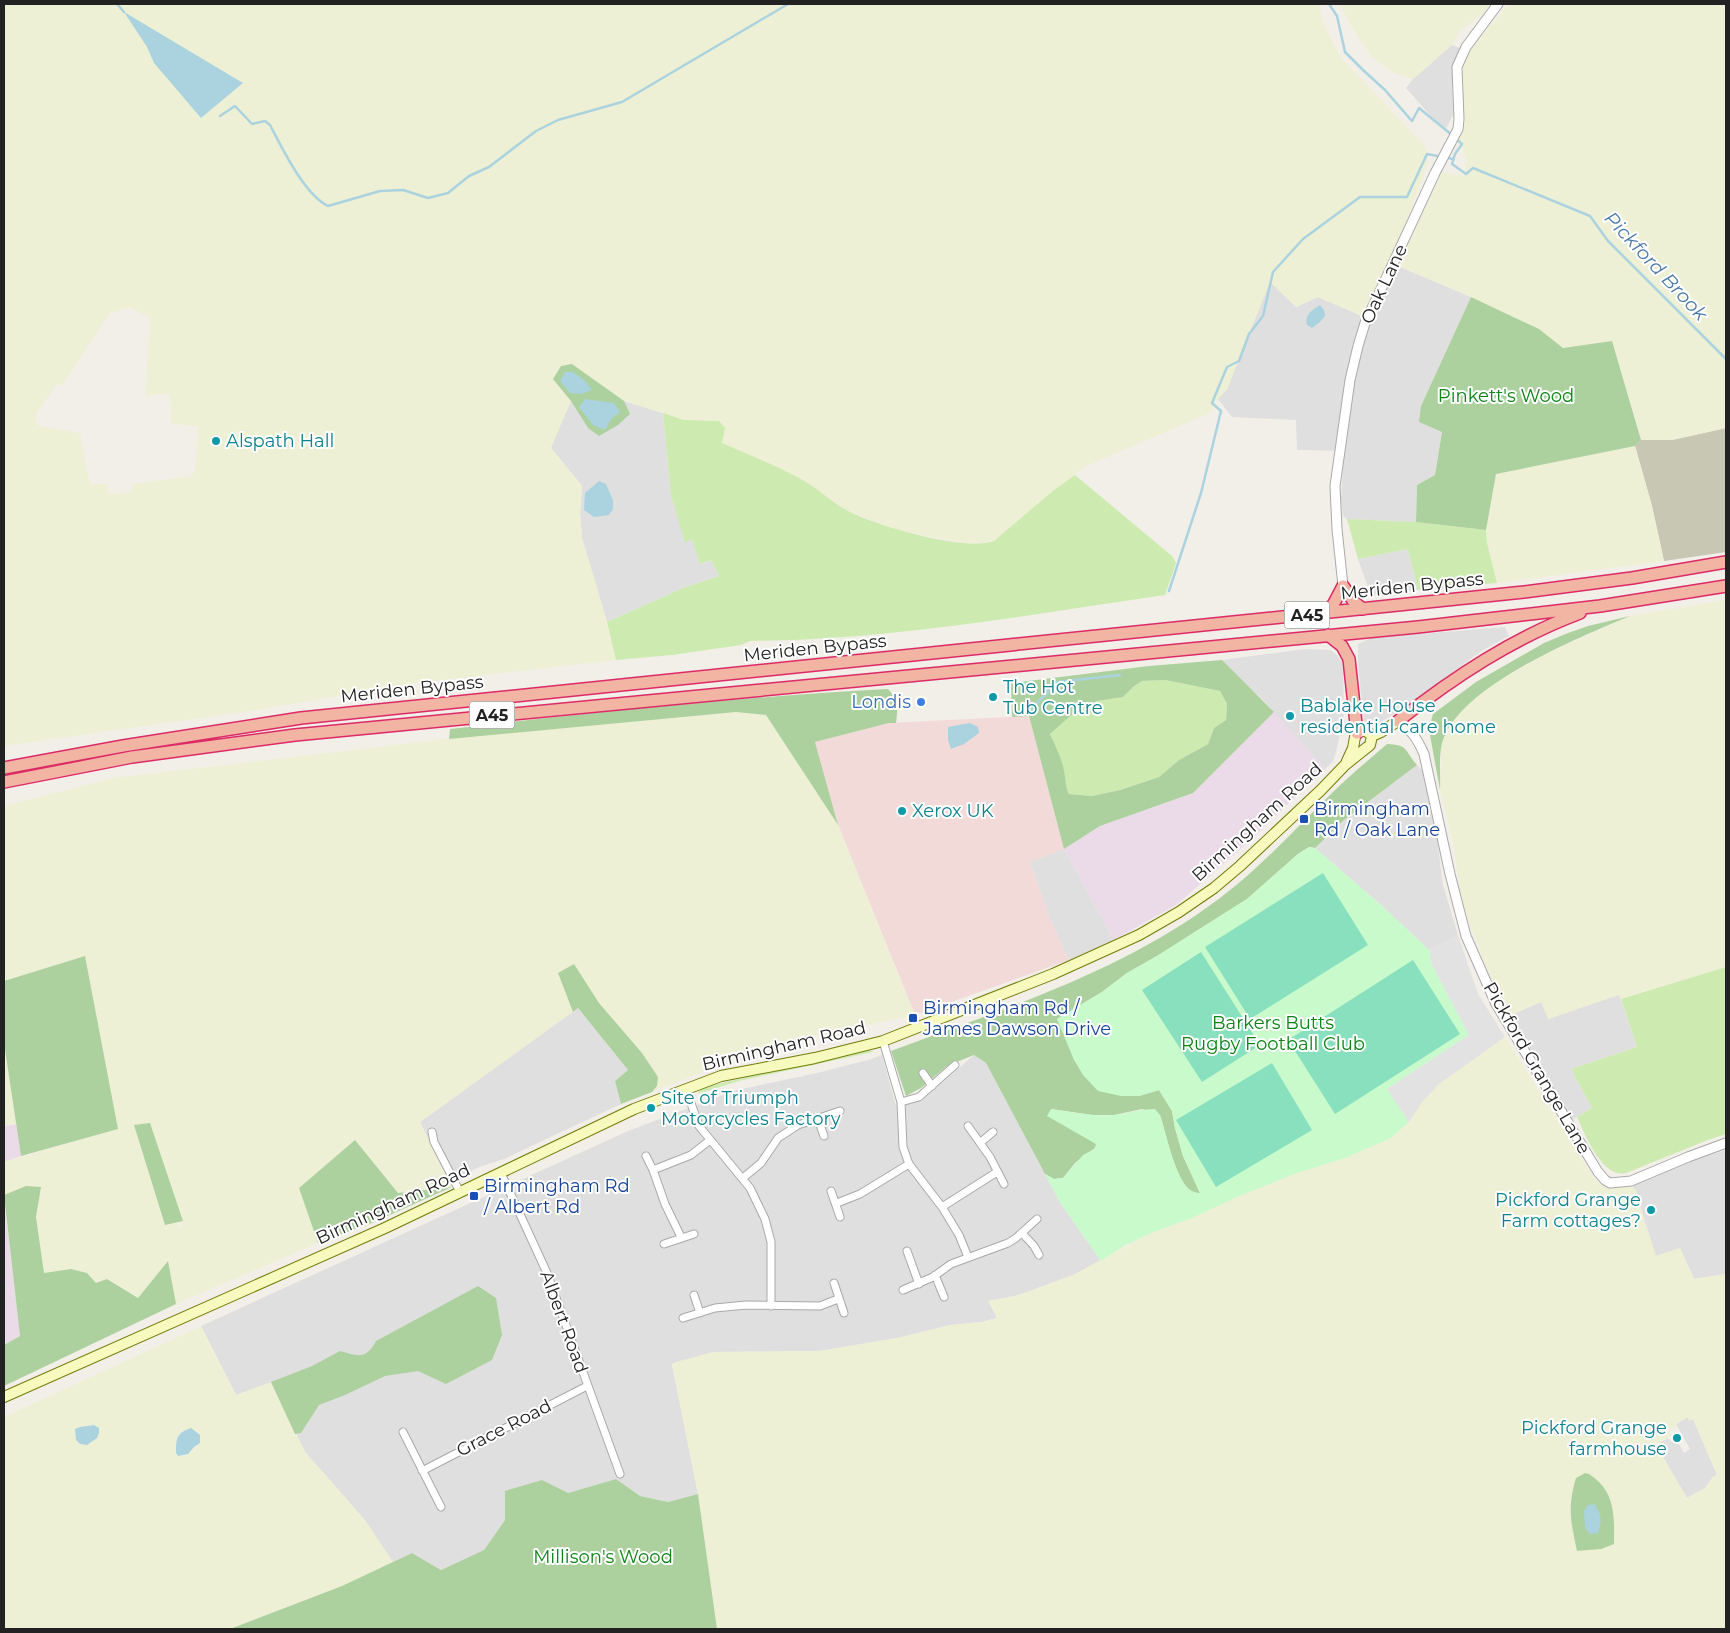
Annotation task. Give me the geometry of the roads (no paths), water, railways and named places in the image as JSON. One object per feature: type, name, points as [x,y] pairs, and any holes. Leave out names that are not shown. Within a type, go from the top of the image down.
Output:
[{"type":"highway","points":[[1653,574],[1726,555]]},
{"type":"highway","name":"A45","points":[[1653,574],[1726,562]]},
{"type":"highway","name":"Meriden Bypass","points":[[4,768],[123,746],[301,718],[1319,614],[1524,592],[1653,574]]},
{"type":"highway","points":[[1343,586],[1354,602],[1363,609]]},
{"type":"highway","points":[[1319,614],[1333,606],[1343,586]]},
{"type":"highway","name":"A45","points":[[1398,721],[1461,674],[1510,644],[1566,618],[1600,606],[1726,586]]},
{"type":"highway","name":"Meriden Bypass","points":[[4,782],[132,757],[295,735],[1472,621],[1600,606]]},
{"type":"highway","name":"A45","points":[[1328,635],[1342,646],[1348,659],[1356,738]]},
{"type":"main road","points":[[1372,736],[1398,721]]},
{"type":"main road","points":[[1365,730],[1372,736],[1371,742],[1367,747],[1360,748],[1356,738],[1365,730]]},
{"type":"main road","name":"Birmingham Road","points":[[1345,765],[1356,738]]},
{"type":"main road","name":"Birmingham Road","points":[[4,1397],[376,1232],[502,1173],[598,1125],[686,1088],[721,1076],[815,1058],[882,1041],[1099,955],[1171,917],[1214,888],[1321,790],[1345,765],[1367,747]]},
{"type":"street","name":"Oak Lane","points":[[1343,586],[1337,529],[1336,486],[1350,380],[1366,323],[1435,173],[1455,136],[1459,119],[1457,66],[1466,47],[1498,4]]},
{"type":"street","name":"Pickford Grange Lane","points":[[1398,721],[1418,739],[1424,754],[1450,874],[1466,936],[1496,1004],[1598,1172],[1610,1183],[1631,1181],[1726,1143]]},
{"type":"street","points":[[882,1041],[901,1102],[903,1148],[909,1164],[942,1207],[959,1235],[968,1257]]},
{"type":"street","points":[[901,1102],[919,1097],[956,1065]]},
{"type":"street","points":[[922,1073],[932,1086]]},
{"type":"street","points":[[686,1088],[699,1126],[743,1178],[765,1219],[770,1242],[771,1306]]},
{"type":"street","points":[[743,1178],[761,1163],[778,1138],[798,1125],[840,1111]]},
{"type":"street","points":[[818,1119],[824,1136]]},
{"type":"street","points":[[968,1126],[981,1142],[1004,1184]]},
{"type":"street","points":[[432,1132],[434,1142],[460,1192]]},
{"type":"street","points":[[981,1142],[993,1132]]},
{"type":"street","points":[[653,1170],[690,1155],[710,1140]]},
{"type":"street","points":[[646,1156],[665,1204],[681,1237]]},
{"type":"street","points":[[837,1203],[860,1194],[909,1164]]},
{"type":"street","points":[[942,1207],[996,1172]]},
{"type":"street","name":"Albert Road","points":[[502,1173],[547,1273],[620,1474]]},
{"type":"street","points":[[831,1192],[837,1203],[840,1217]]},
{"type":"street","points":[[903,1290],[935,1275],[951,1264],[1008,1243],[1037,1219]]},
{"type":"street","points":[[1022,1233],[1034,1246],[1039,1255]]},
{"type":"street","points":[[664,1244],[694,1234]]},
{"type":"street","points":[[907,1251],[918,1284]]},
{"type":"street","points":[[935,1275],[944,1297]]},
{"type":"street","points":[[834,1283],[844,1313]]},
{"type":"street","points":[[694,1295],[700,1313]]},
{"type":"street","points":[[683,1318],[714,1308],[746,1305],[820,1306],[838,1299]]},
{"type":"street","name":"Grace Road","points":[[422,1470],[587,1386]]},
{"type":"street","points":[[403,1432],[441,1507]]},
{"type":"water","points":[[124,12],[243,83],[201,118],[154,63],[147,47]]},
{"type":"water","points":[[1320,305],[1324,310],[1325,316],[1312,328],[1307,325],[1307,318]]},
{"type":"water","points":[[565,372],[573,372],[584,380],[592,390],[581,394],[570,393],[560,381]]},
{"type":"water","points":[[585,399],[614,403],[620,412],[611,419],[605,430],[593,425],[579,407]]},
{"type":"water","points":[[599,481],[606,484],[613,500],[613,509],[609,515],[594,517],[584,510],[585,493]]},
{"type":"water","points":[[970,723],[978,727],[979,733],[964,744],[951,749],[948,740],[948,727]]},
{"type":"water","points":[[94,1425],[99,1428],[97,1438],[87,1445],[80,1444],[76,1440],[75,1429]]},
{"type":"water","points":[[191,1428],[200,1435],[200,1443],[188,1454],[178,1456],[176,1444],[178,1437],[182,1432]]},
{"type":"water","points":[[1594,1504],[1600,1514],[1600,1525],[1598,1533],[1590,1534],[1585,1528],[1584,1511],[1588,1505]]},
{"type":"waterway","points":[[117,4],[124,12]]},
{"type":"waterway","name":"Pickford Brook","points":[[220,116],[235,106],[252,124],[265,121],[270,125],[294,170],[310,192],[328,206],[380,191],[403,190],[428,198],[448,193],[469,176],[489,167],[536,131],[558,120],[622,102],[788,4]]},
{"type":"waterway","name":"Pickford Brook","points":[[1329,4],[1337,16],[1345,52],[1385,90],[1412,121],[1419,108],[1452,135]]},
{"type":"waterway","name":"Pickford Brook","points":[[1456,139],[1462,144],[1455,154],[1452,164],[1466,174],[1473,168],[1590,216],[1608,241],[1726,359]]},
{"type":"waterway","points":[[1169,591],[1201,493],[1221,411],[1212,403],[1227,367],[1239,361],[1249,334],[1263,316],[1273,272],[1303,239],[1360,197],[1407,197],[1427,154],[1453,159]]},
{"type":"waterway","points":[[1027,713],[1058,682],[1120,675]]},
{"type":"place","name":"Alspath Hall","points":[[216,441]]},
{"type":"place","name":"The Hot Tub Centre","points":[[993,697]]},
{"type":"place","name":"Londis","points":[[921,702]]},
{"type":"place","name":"Bablake House residential care home","points":[[1290,716]]},
{"type":"place","name":"Xerox UK","points":[[902,811]]},
{"type":"place","name":"Birmingham Rd / Oak Lane","points":[[1304,819]]},
{"type":"place","name":"Birmingham Rd / James Dawson Drive","points":[[913,1018]]},
{"type":"place","name":"Site of Triumph Motorcycles Factory","points":[[651,1108]]},
{"type":"place","name":"Birmingham Rd / Albert Rd","points":[[474,1196]]},
{"type":"place","name":"Pickford Grange Farm cottages?","points":[[1651,1210]]},
{"type":"place","name":"Pickford Grange farmhouse","points":[[1677,1438]]},
{"type":"park label","name":"Pinkett's Wood","points":[[1506,396]]},
{"type":"park label","name":"Barkers Butts Rugby Football Club","points":[[1273,1033]]},
{"type":"park label","name":"Millison's Wood","points":[[603,1557]]}]
